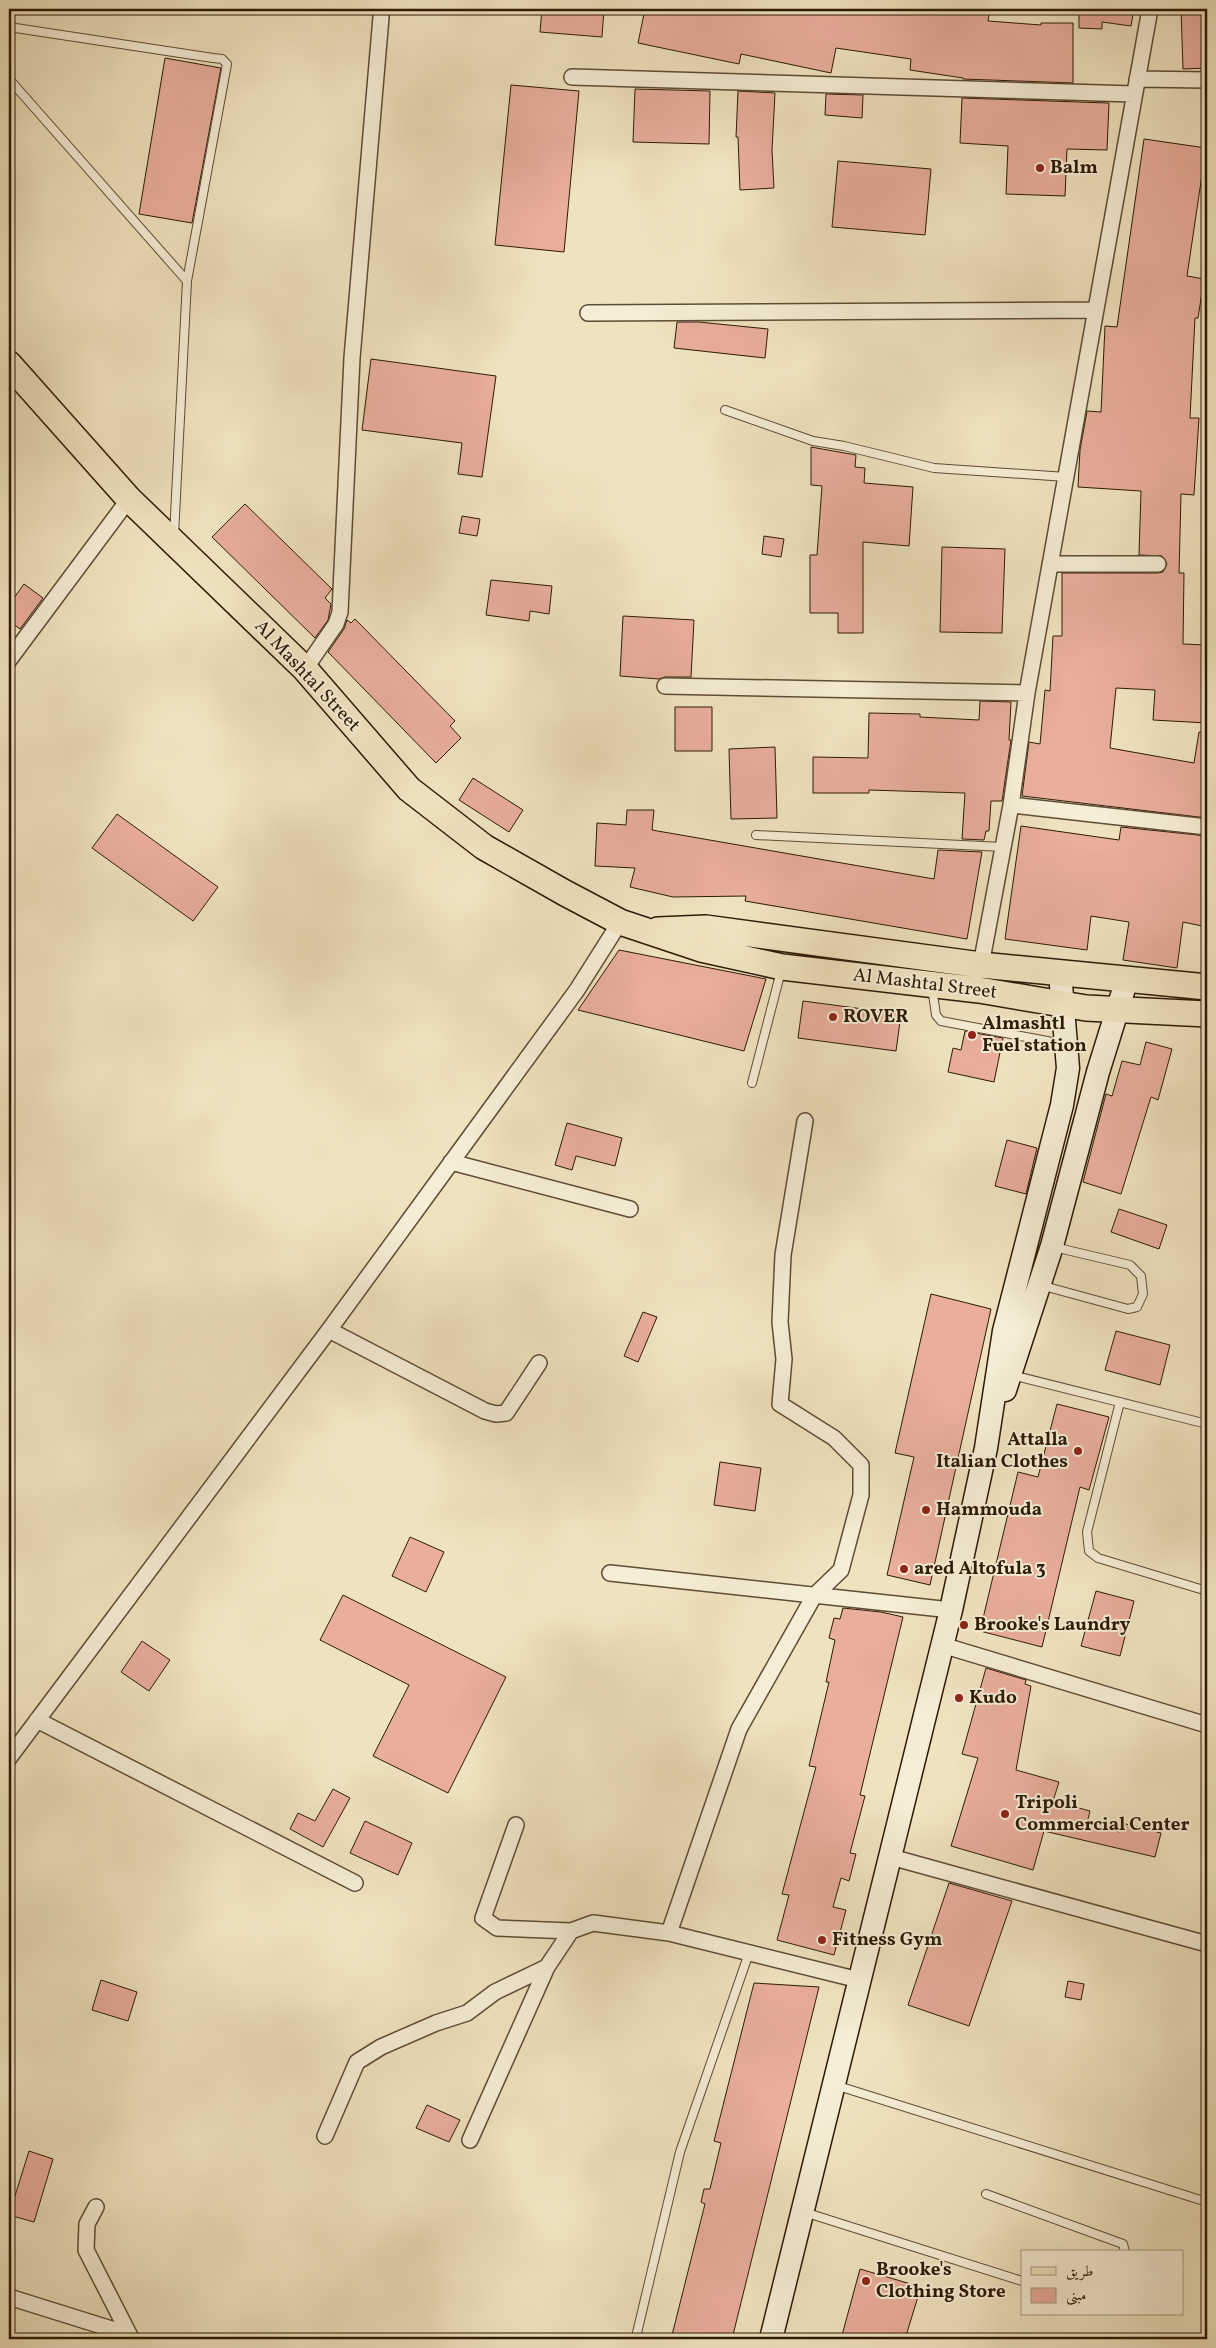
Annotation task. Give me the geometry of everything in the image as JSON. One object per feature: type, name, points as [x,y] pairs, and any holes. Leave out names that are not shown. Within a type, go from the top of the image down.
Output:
[{"type":"main road","name":"Al Mashtal Street","points":[[9,364],[129,499],[305,669],[409,789],[484,847],[521,870],[620,922],[648,930],[700,950],[782,967],[1061,1002],[1086,1008],[1207,1014]]},
{"type":"main road","name":"Al Mashtal Street","points":[[648,930],[706,928],[981,965],[1207,987]]},
{"type":"main road","points":[[771,2339],[951,1610],[986,1448],[1004,1331],[1062,1105],[1068,1068],[1060,973]]},
{"type":"main road","points":[[986,1448],[1038,1284],[1052,1246],[1098,1072],[1119,1010],[1127,979]]},
{"type":"street","points":[[981,965],[1011,805],[1027,693],[1150,9]]},
{"type":"street","points":[[305,669],[336,624],[340,612],[352,358],[381,17]]},
{"type":"street","points":[[572,77],[1136,86],[1207,80]]},
{"type":"street","points":[[588,313],[1096,310]]},
{"type":"street","points":[[9,660],[129,499]]},
{"type":"street","points":[[1050,564],[1158,564]]},
{"type":"street","points":[[665,686],[1027,693]]},
{"type":"street","points":[[1011,805],[1207,827]]},
{"type":"street","points":[[9,1758],[329,1330],[577,990],[620,922]]},
{"type":"street","points":[[669,1933],[740,1729],[814,1596],[841,1570],[861,1495],[861,1465],[834,1438],[780,1404],[784,1359],[780,1322],[784,1255],[805,1121]]},
{"type":"street","points":[[451,1162],[630,1208]]},
{"type":"street","points":[[329,1330],[485,1411],[496,1414],[506,1413],[539,1363]]},
{"type":"street","points":[[610,1574],[951,1610]]},
{"type":"street","points":[[942,1645],[1207,1725]]},
{"type":"street","points":[[37,1720],[356,1883]]},
{"type":"street","points":[[516,1826],[484,1918],[497,1928],[571,1931],[593,1923],[669,1933],[859,1980]]},
{"type":"street","points":[[891,1857],[1207,1944]]},
{"type":"street","points":[[470,2140],[547,1967],[571,1931]]},
{"type":"street","points":[[325,2136],[357,2062],[381,2047],[436,2023],[467,2013],[495,1992],[547,1967]]},
{"type":"street","points":[[96,2207],[88,2224],[86,2250],[131,2338]]},
{"type":"street","points":[[9,2297],[121,2332],[131,2338]]},
{"type":"lane","points":[[9,27],[222,59],[227,64],[186,281],[174,542]]},
{"type":"lane","points":[[9,79],[186,281]]},
{"type":"lane","points":[[725,410],[812,441],[934,468],[1066,477]]},
{"type":"lane","points":[[756,835],[1003,847]]},
{"type":"lane","points":[[752,1083],[782,967]]},
{"type":"lane","points":[[931,985],[936,1015],[941,1021],[1066,1045]]},
{"type":"lane","points":[[1038,1284],[1128,1309],[1137,1307],[1143,1294],[1141,1276],[1130,1265],[1052,1246]]},
{"type":"lane","points":[[1010,1374],[1207,1424]]},
{"type":"lane","points":[[1120,1402],[1088,1532],[1089,1552],[1098,1558],[1207,1591]]},
{"type":"lane","points":[[636,2337],[680,2152],[749,1953]]},
{"type":"lane","points":[[833,2084],[1207,2202]]},
{"type":"lane","points":[[986,2194],[1122,2244],[1124,2250]]},
{"type":"lane","points":[[802,2212],[1021,2281]]},
{"type":"building","points":[[542,9],[604,9],[602,37],[540,32]]},
{"type":"building","points":[[645,9],[990,9],[988,21],[1041,25],[1041,23],[1073,23],[1073,83],[963,79],[910,70],[911,59],[836,48],[831,73],[741,54],[739,64],[638,43]]},
{"type":"building","points":[[1098,9],[1134,9],[1131,26],[1102,22],[1102,29],[1079,28],[1079,12],[1098,13]]},
{"type":"building","points":[[1181,9],[1207,9],[1207,68],[1183,69]]},
{"type":"building","points":[[165,58],[221,68],[192,223],[139,214]]},
{"type":"building","points":[[511,85],[579,91],[564,252],[495,245]]},
{"type":"building","points":[[635,89],[710,91],[709,144],[633,142]]},
{"type":"building","points":[[738,91],[775,93],[772,150],[774,188],[740,190],[738,137],[736,137]]},
{"type":"building","points":[[826,94],[863,95],[862,118],[825,115]]},
{"type":"building","points":[[962,98],[1109,103],[1107,150],[1067,149],[1065,196],[1006,194],[1008,146],[960,143]]},
{"type":"building","points":[[1144,139],[1206,148],[1187,276],[1204,279],[1198,318],[1195,318],[1190,418],[1199,418],[1194,495],[1181,494],[1179,573],[1184,573],[1183,644],[1207,645],[1207,723],[1153,720],[1155,690],[1116,688],[1110,748],[1194,763],[1199,732],[1207,733],[1207,818],[1022,796],[1029,742],[1040,744],[1045,690],[1050,691],[1053,636],[1062,636],[1062,573],[1158,573],[1163,572],[1167,564],[1162,556],[1139,555],[1141,491],[1078,487],[1080,450],[1087,411],[1101,412],[1105,326],[1117,327]]},
{"type":"building","points":[[838,161],[931,169],[925,235],[832,227]]},
{"type":"building","points":[[677,322],[699,322],[768,329],[765,358],[674,348]]},
{"type":"building","points":[[371,359],[496,376],[482,477],[458,474],[462,443],[362,430]]},
{"type":"building","points":[[811,447],[856,455],[855,467],[865,468],[864,483],[913,487],[909,546],[863,542],[863,633],[838,633],[838,613],[810,613],[810,555],[817,555],[822,486],[811,485]]},
{"type":"building","points":[[245,504],[332,589],[325,598],[331,604],[328,620],[315,638],[212,537]]},
{"type":"building","points":[[462,516],[480,519],[477,536],[459,533]]},
{"type":"building","points":[[764,536],[784,539],[781,557],[762,554]]},
{"type":"building","points":[[942,547],[1005,549],[1002,633],[940,632]]},
{"type":"building","points":[[491,580],[552,586],[549,614],[530,611],[529,621],[486,615]]},
{"type":"building","points":[[24,584],[43,598],[20,629],[9,621],[9,605]]},
{"type":"building","points":[[623,616],[694,620],[691,677],[665,677],[659,679],[620,676]]},
{"type":"building","points":[[355,619],[455,721],[450,726],[461,738],[436,763],[328,652],[344,629],[347,620],[351,623]]},
{"type":"building","points":[[980,701],[1011,702],[1009,740],[1011,740],[1002,801],[991,801],[989,831],[986,831],[984,840],[962,839],[965,793],[869,790],[869,793],[813,793],[813,757],[868,758],[869,713],[920,714],[920,717],[979,720]]},
{"type":"building","points":[[675,707],[712,707],[712,751],[675,751]]},
{"type":"building","points":[[775,747],[777,818],[731,819],[729,749]]},
{"type":"building","points":[[473,778],[523,810],[509,832],[459,800]]},
{"type":"building","points":[[627,810],[654,810],[652,830],[934,879],[938,850],[982,852],[967,939],[745,901],[746,896],[673,897],[630,887],[635,868],[595,866],[597,823],[626,825]]},
{"type":"building","points":[[117,814],[218,887],[193,921],[92,848]]},
{"type":"building","points":[[1021,826],[1119,840],[1121,827],[1207,836],[1207,927],[1183,922],[1177,968],[1123,960],[1129,922],[1091,916],[1087,950],[1005,939]]},
{"type":"building","points":[[619,950],[766,979],[744,1051],[578,1010]]},
{"type":"building","points":[[803,1001],[901,1014],[896,1051],[798,1038]]},
{"type":"building","points":[[965,1031],[1003,1038],[994,1082],[948,1072],[953,1048],[961,1050]]},
{"type":"building","points":[[1146,1042],[1172,1049],[1158,1100],[1151,1097],[1121,1194],[1083,1182],[1106,1094],[1112,1096],[1122,1061],[1140,1065]]},
{"type":"building","points":[[567,1123],[622,1138],[615,1166],[576,1156],[572,1170],[555,1165]]},
{"type":"building","points":[[1007,1140],[1037,1148],[1026,1194],[995,1186]]},
{"type":"building","points":[[1119,1209],[1167,1225],[1159,1249],[1111,1232]]},
{"type":"building","points":[[931,1294],[991,1309],[930,1585],[887,1575],[914,1457],[895,1453]]},
{"type":"building","points":[[643,1312],[657,1317],[638,1362],[624,1356]]},
{"type":"building","points":[[1116,1331],[1170,1345],[1160,1385],[1105,1370]]},
{"type":"building","points":[[1057,1404],[1109,1417],[1089,1490],[1080,1487],[1042,1647],[980,1631],[1018,1472],[1038,1477]]},
{"type":"building","points":[[720,1462],[761,1468],[755,1511],[714,1505]]},
{"type":"building","points":[[410,1537],[444,1552],[426,1592],[392,1576]]},
{"type":"building","points":[[1096,1591],[1134,1601],[1120,1656],[1081,1646]]},
{"type":"building","points":[[343,1595],[506,1677],[448,1793],[373,1756],[409,1685],[320,1640]]},
{"type":"building","points":[[843,1608],[881,1612],[903,1617],[860,1795],[865,1796],[850,1853],[856,1854],[849,1881],[841,1878],[833,1907],[846,1910],[834,1955],[777,1940],[789,1895],[782,1894],[816,1767],[809,1766],[829,1682],[826,1682],[835,1640],[829,1638],[834,1618],[840,1619]]},
{"type":"building","points":[[142,1641],[170,1660],[149,1691],[121,1672]]},
{"type":"building","points":[[986,1668],[1026,1680],[1025,1684],[1031,1686],[1016,1770],[1059,1782],[1053,1801],[1090,1811],[1087,1823],[1120,1832],[1122,1823],[1161,1833],[1155,1857],[1044,1831],[1033,1870],[951,1846],[978,1758],[962,1754]]},
{"type":"building","points":[[333,1789],[350,1798],[323,1847],[290,1829],[298,1813],[315,1821]]},
{"type":"building","points":[[365,1821],[412,1843],[398,1875],[350,1853]]},
{"type":"building","points":[[949,1883],[1012,1901],[969,2026],[908,2005]]},
{"type":"building","points":[[101,1980],[137,1992],[128,2021],[92,2010]]},
{"type":"building","points":[[1068,1981],[1084,1984],[1081,2000],[1065,1997]]},
{"type":"building","points":[[754,1983],[819,1987],[732,2339],[671,2339],[705,2204],[701,2202],[704,2189],[710,2189],[721,2143],[714,2141]]},
{"type":"building","points":[[427,2105],[460,2120],[449,2142],[416,2128]]},
{"type":"building","points":[[29,2151],[53,2159],[34,2222],[9,2215]]},
{"type":"building","points":[[860,2269],[921,2287],[905,2339],[841,2339]]},
{"type":"place","name":"Balm","points":[[1040,168]]},
{"type":"place","name":"ROVER","points":[[833,1017]]},
{"type":"place","name":"Almashtl Fuel station","points":[[972,1035]]},
{"type":"place","name":"Attalla Italian Clothes","points":[[1078,1451]]},
{"type":"place","name":"Hammouda","points":[[926,1510]]},
{"type":"place","name":"ared Altofula 3","points":[[904,1569]]},
{"type":"place","name":"Brooke's Laundry","points":[[964,1625]]},
{"type":"place","name":"Kudo","points":[[959,1698]]},
{"type":"place","name":"Tripoli Commercial Center","points":[[1005,1814]]},
{"type":"place","name":"Fitness Gym","points":[[822,1940]]},
{"type":"place","name":"Brooke's Clothing Store","points":[[866,2281]]}]
